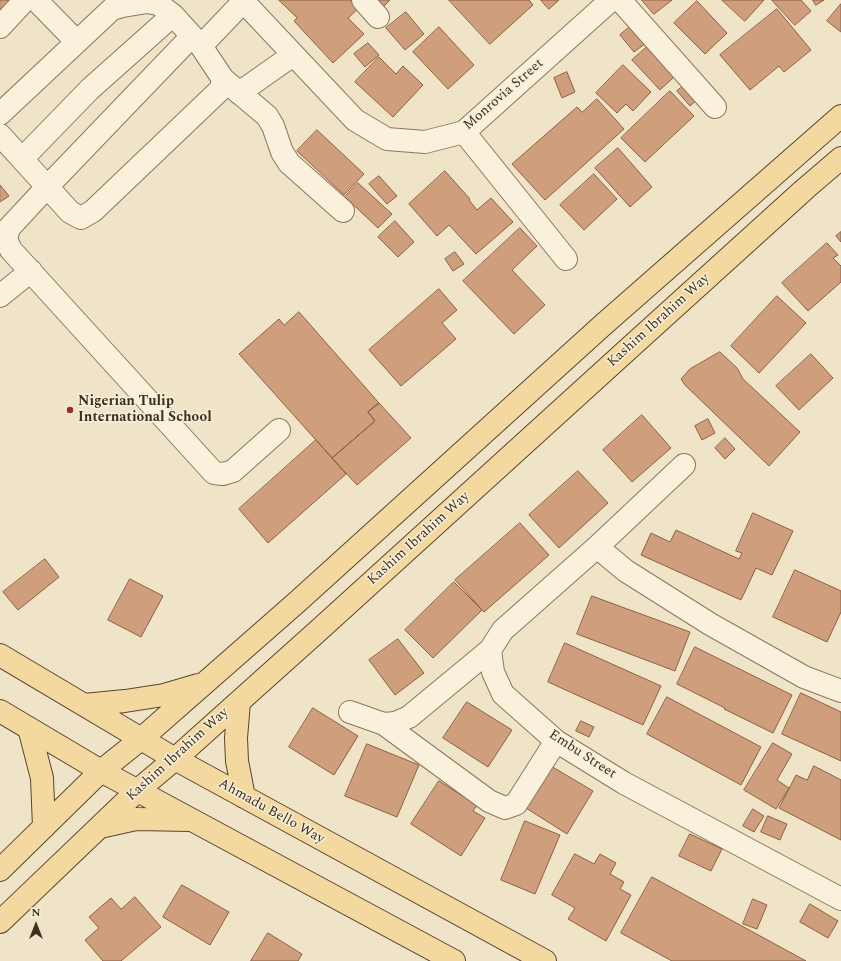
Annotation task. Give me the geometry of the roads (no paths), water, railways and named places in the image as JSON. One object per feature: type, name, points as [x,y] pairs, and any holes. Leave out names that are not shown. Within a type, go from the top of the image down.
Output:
[{"type":"main road","points":[[0,870],[102,771],[141,739],[296,603],[604,324],[841,116]]},
{"type":"main road","name":"Kashim Ibrahim Way","points":[[0,922],[138,790],[175,760],[806,188],[841,158]]},
{"type":"main road","name":"Ahmadu Bello Way","points":[[0,656],[175,760],[545,961]]},
{"type":"main road","points":[[84,705],[164,695],[205,683]]},
{"type":"main road","points":[[239,702],[236,738],[237,761],[244,797]]},
{"type":"main road","points":[[0,711],[102,771],[454,961]]},
{"type":"main road","points":[[29,728],[42,778],[44,827]]},
{"type":"main road","points":[[100,827],[136,819],[193,820]]},
{"type":"street","points":[[0,27],[25,0]]},
{"type":"street","points":[[36,0],[77,42]]},
{"type":"street","points":[[363,0],[378,17]]},
{"type":"street","name":"Monrovia Street","points":[[242,1],[355,120],[387,139],[425,142],[464,132],[611,0]]},
{"type":"street","points":[[620,0],[715,107]]},
{"type":"street","points":[[242,1],[196,41],[47,187],[9,228],[6,239],[12,250],[214,473],[224,474],[233,471],[279,430]]},
{"type":"street","points":[[0,114],[112,10],[123,6],[147,2],[158,4],[173,15],[196,41],[223,79],[267,116],[273,126],[282,152],[290,163],[343,211]]},
{"type":"street","points":[[22,159],[90,89],[173,15]]},
{"type":"street","points":[[240,93],[293,55]]},
{"type":"street","points":[[0,135],[70,212],[81,218],[93,211],[220,89],[223,79]]},
{"type":"street","points":[[464,132],[566,259]]},
{"type":"street","points":[[0,296],[31,271]]},
{"type":"street","points":[[384,724],[395,723],[408,717],[490,650],[503,630],[597,547],[684,465]]},
{"type":"street","points":[[597,547],[626,571],[710,624],[804,677],[841,690]]},
{"type":"street","name":"Embu Street","points":[[490,650],[493,672],[503,694],[556,741],[624,783],[841,899]]},
{"type":"street","points":[[350,712],[384,724],[489,801],[505,808],[516,804],[556,741]]},
{"type":"place","name":"Nigerian Tulip International School","points":[[70,410]]}]
